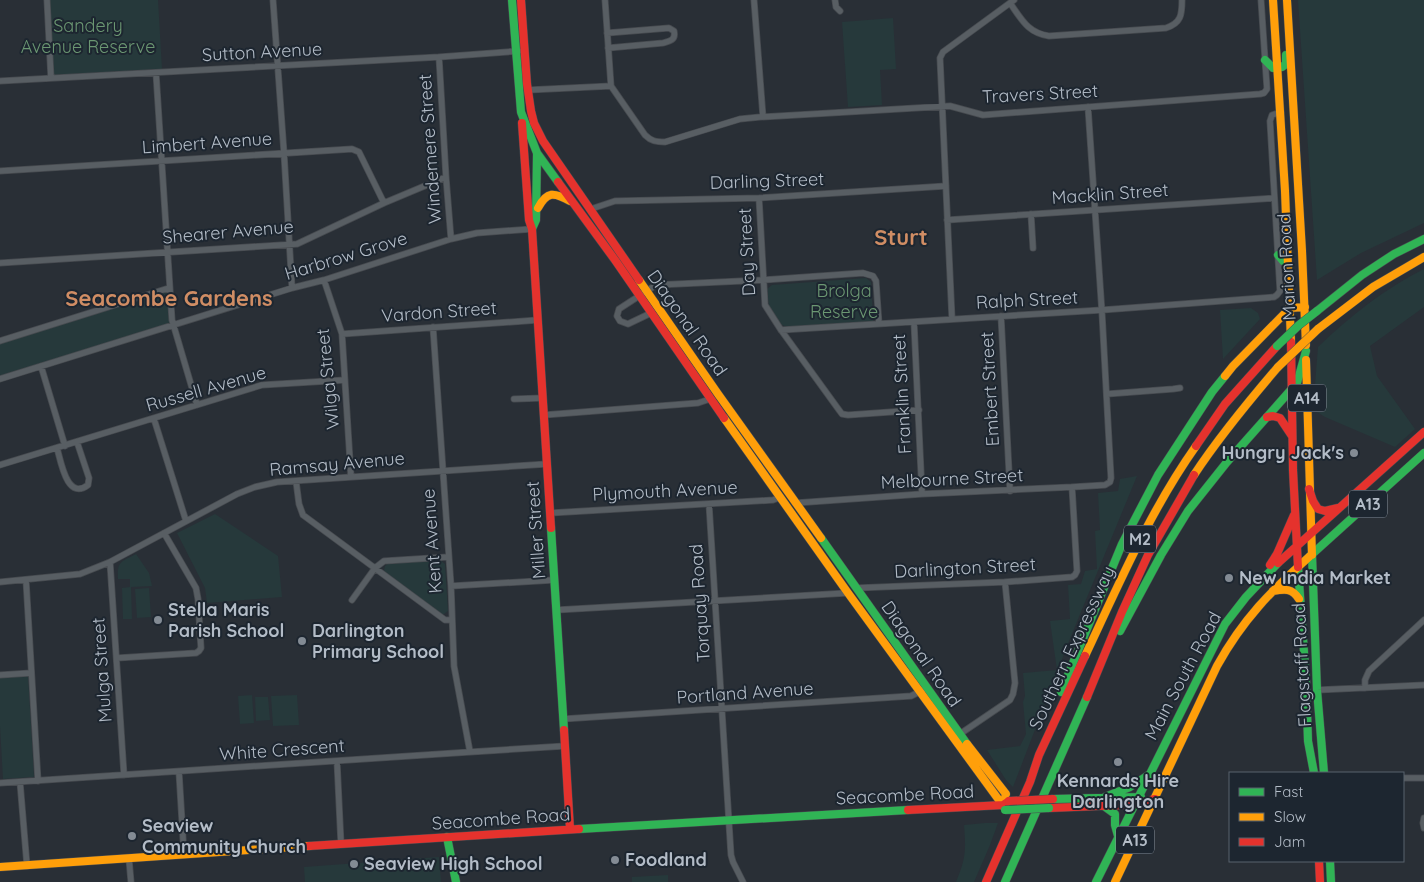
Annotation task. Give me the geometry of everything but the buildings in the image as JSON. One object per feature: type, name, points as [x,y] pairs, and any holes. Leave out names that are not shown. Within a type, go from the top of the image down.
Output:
[{"type":"main road","name":"Diagonal Road","points":[[512,0],[521,112],[537,153],[718,394],[848,593],[957,736],[996,797],[1006,805]]},
{"type":"main road","name":"Diagonal Road","points":[[521,0],[528,90],[534,123],[555,159],[591,210],[642,294],[651,313],[710,399],[781,497],[792,505],[856,588],[923,690]]},
{"type":"main road","name":"Marion Road","points":[[1273,0],[1289,265],[1294,515],[1298,567]]},
{"type":"main road","name":"Marion Road","points":[[1287,0],[1305,307],[1309,489],[1312,533]]},
{"type":"main road","points":[[1265,60],[1271,67],[1285,66],[1286,55],[1290,45]]},
{"type":"main road","name":"Miller Street","points":[[521,112],[528,220],[532,229],[570,829]]},
{"type":"main road","points":[[1281,112],[1286,113],[1294,120]]},
{"type":"main road","name":"Miller Street","points":[[532,229],[536,220],[537,153],[534,123]]},
{"type":"main road","points":[[536,211],[545,196],[549,194],[562,197],[573,203]]},
{"type":"main road","points":[[583,216],[591,210]]},
{"type":"main road","name":"Southern Expressway","points":[[986,882],[1030,782],[1039,754],[1126,566],[1153,514],[1188,457],[1225,404],[1277,346],[1299,325],[1362,275],[1394,254],[1424,239]]},
{"type":"main road","points":[[1278,254],[1283,262],[1289,265],[1295,262],[1302,251]]},
{"type":"main road","name":"Southern Expressway","points":[[1005,882],[1148,555],[1184,491],[1212,448],[1278,367],[1318,329],[1373,287],[1424,257]]},
{"type":"main road","points":[[1039,754],[1061,692],[1109,573],[1147,495],[1169,457],[1212,392],[1233,366],[1290,308],[1305,307]]},
{"type":"main road","points":[[1291,389],[1299,378],[1306,351]]},
{"type":"main road","name":"M2","points":[[1098,673],[1154,566],[1187,513],[1234,452],[1291,389]]},
{"type":"main road","points":[[710,399],[718,394]]},
{"type":"main road","points":[[1267,417],[1280,418],[1292,436]]},
{"type":"main road","name":"Main South Road","points":[[1096,882],[1225,624],[1234,611],[1296,546],[1424,432]]},
{"type":"main road","name":"Main South Road","points":[[1115,882],[1228,646],[1245,621],[1262,601],[1298,567],[1424,453]]},
{"type":"main road","name":"A13","points":[[1309,489],[1314,506],[1320,511],[1327,512],[1340,507]]},
{"type":"main road","name":"A13","points":[[1264,578],[1266,570],[1277,554],[1294,515]]},
{"type":"main road","name":"A14","points":[[1312,533],[1312,555]]},
{"type":"main road","name":"Flagstaff Road","points":[[1312,555],[1317,690],[1324,772]]},
{"type":"main road","name":"Flagstaff Road","points":[[1298,567],[1308,741],[1314,772]]},
{"type":"main road","points":[[848,593],[856,588]]},
{"type":"main road","points":[[1273,591],[1290,590],[1300,600]]},
{"type":"main road","points":[[1306,681],[1317,690],[1306,701]]},
{"type":"main road","name":"A13","points":[[1104,796],[1130,788],[1150,774]]},
{"type":"main road","name":"Seacombe Road","points":[[0,867],[570,829],[1006,805],[1053,799],[1104,796],[1137,801]]},
{"type":"main road","name":"Seacombe Road","points":[[1006,805],[1049,808],[1104,806],[1155,799]]},
{"type":"main road","name":"A13","points":[[1104,806],[1115,814],[1118,836]]},
{"type":"main road","points":[[447,837],[456,882]]},
{"type":"main road","points":[[1319,862],[1320,882]]},
{"type":"main road","points":[[1330,862],[1332,882]]},
{"type":"street","points":[[47,0],[51,78]]},
{"type":"street","points":[[273,0],[292,288]]},
{"type":"street","points":[[528,90],[611,86],[605,0]]},
{"type":"street","points":[[754,0],[763,117]]},
{"type":"street","points":[[835,0],[836,8],[840,11]]},
{"type":"street","points":[[952,319],[940,58],[943,52],[1012,2],[1027,26],[1038,34],[1050,36],[1174,26],[1180,19],[1182,0]]},
{"type":"street","points":[[1261,0],[1265,60]]},
{"type":"street","points":[[607,33],[669,28],[674,31],[675,35],[670,41],[663,43],[608,48]]},
{"type":"street","name":"Sutton Avenue","points":[[0,81],[439,57],[525,50]]},
{"type":"street","name":"Windemere Street","points":[[439,57],[451,239]]},
{"type":"street","name":"Travers Street","points":[[611,86],[645,135],[656,142],[665,142],[740,119],[763,117],[942,106],[950,106],[983,115],[1260,94],[1267,90],[1265,60]]},
{"type":"street","points":[[156,73],[172,320],[197,405]]},
{"type":"street","points":[[1088,107],[1107,394],[1180,388]]},
{"type":"street","name":"Marion Road","points":[[1274,297],[1280,291],[1270,121],[1272,116],[1281,112]]},
{"type":"street","name":"Limbert Avenue","points":[[0,170],[162,162],[352,149],[359,152],[384,203]]},
{"type":"street","name":"Shearer Avenue","points":[[0,263],[297,244],[446,176]]},
{"type":"street","name":"Darling Street","points":[[591,210],[615,201],[759,198],[946,186]]},
{"type":"street","name":"Day Street","points":[[759,198],[765,305],[838,410],[842,414],[848,415],[918,410]]},
{"type":"street","name":"Macklin Street","points":[[947,220],[1274,198]]},
{"type":"street","points":[[1031,214],[1032,248]]},
{"type":"street","name":"Harbrow Grove","points":[[0,379],[292,288],[324,280],[451,239],[477,233],[532,229]]},
{"type":"street","points":[[642,294],[656,285],[863,273],[873,276],[876,281],[879,324]]},
{"type":"street","name":"Wilga Street","points":[[324,280],[342,334],[351,477]]},
{"type":"street","points":[[0,341],[169,288]]},
{"type":"street","name":"Diagonal Road","points":[[642,294],[619,309],[617,316],[620,321],[628,324],[651,313]]},
{"type":"street","name":"Ralph Street","points":[[781,330],[1274,297]]},
{"type":"street","name":"Embert Street","points":[[1001,316],[1010,491]]},
{"type":"street","name":"Vardon Street","points":[[342,334],[538,320]]},
{"type":"street","name":"Franklin Street","points":[[914,322],[922,494]]},
{"type":"street","name":"Kent Avenue","points":[[433,328],[454,666],[470,752]]},
{"type":"street","points":[[41,366],[65,446]]},
{"type":"street","name":"Russell Avenue","points":[[0,465],[262,385],[345,380]]},
{"type":"street","name":"Melbourne Street","points":[[792,505],[922,494],[1105,485],[1110,482],[1111,478],[1107,394]]},
{"type":"street","points":[[514,399],[543,398]]},
{"type":"street","points":[[544,415],[698,403],[710,399]]},
{"type":"street","points":[[154,418],[186,521]]},
{"type":"street","points":[[57,448],[69,485],[74,489],[82,489],[88,485],[89,478],[77,442]]},
{"type":"street","name":"Ramsay Avenue","points":[[0,582],[80,574],[110,562],[250,489],[277,482],[547,464]]},
{"type":"street","points":[[296,481],[299,504],[303,515],[441,618],[452,620]]},
{"type":"street","name":"Darlington Street","points":[[856,588],[1006,582],[1072,577],[1077,571],[1072,487]]},
{"type":"street","name":"Plymouth Avenue","points":[[550,513],[773,500],[781,497]]},
{"type":"street","name":"Torquay Road","points":[[709,504],[731,856],[743,882]]},
{"type":"street","points":[[117,658],[196,653],[199,651],[198,598],[196,588],[164,533]]},
{"type":"street","points":[[352,600],[380,563],[388,560],[448,557]]},
{"type":"street","name":"Mulga Street","points":[[110,562],[124,775]]},
{"type":"street","points":[[26,580],[38,781]]},
{"type":"street","points":[[450,586],[554,580]]},
{"type":"street","points":[[957,736],[1010,700],[1013,694],[1015,683],[1006,582]]},
{"type":"street","points":[[556,610],[848,593]]},
{"type":"street","points":[[1365,688],[1365,680],[1369,671],[1424,620]]},
{"type":"street","points":[[0,675],[31,673]]},
{"type":"street","points":[[1317,690],[1424,685]]},
{"type":"street","name":"Portland Avenue","points":[[563,719],[910,696],[923,690]]},
{"type":"street","name":"White Crescent","points":[[0,783],[565,746]]},
{"type":"street","points":[[337,762],[341,844]]},
{"type":"street","points":[[179,772],[184,855]]},
{"type":"street","points":[[0,775],[0,783]]},
{"type":"street","points":[[1404,778],[1424,778]]},
{"type":"street","points":[[20,782],[27,866]]},
{"type":"street","points":[[1424,818],[1424,828]]},
{"type":"street","points":[[129,859],[131,882]]},
{"type":"green space","name":"Sandery Avenue Reserve","points":[[48,0],[158,0],[162,69],[53,75]]},
{"type":"green space","points":[[1298,0],[1424,0],[1424,223],[1361,253],[1317,280]]},
{"type":"green space","points":[[893,18],[896,69],[880,70],[882,105],[848,107],[842,22]]},
{"type":"green space","points":[[1424,269],[1424,307],[1370,346],[1377,376],[1415,429],[1395,447],[1317,412],[1314,397],[1318,347],[1368,304],[1395,285]]},
{"type":"green space","name":"Brolga Reserve","points":[[866,278],[871,282],[873,321],[871,322],[787,327],[782,325],[769,306],[767,289],[772,285]]},
{"type":"green space","points":[[168,289],[171,324],[0,376],[0,343]]},
{"type":"green space","points":[[1251,308],[1258,313],[1260,319],[1223,359],[1220,310]]},
{"type":"green space","points":[[1137,476],[1069,641],[1013,787],[1006,780],[987,750],[1020,746],[1026,734],[1023,673],[1057,670],[1050,621],[1070,619],[1068,585],[1081,584],[1085,571],[1097,569],[1095,531],[1100,530],[1098,493],[1118,491],[1120,479]]},
{"type":"green space","points":[[215,514],[278,556],[282,597],[207,603],[205,588],[177,533]]},
{"type":"green space","points":[[136,554],[149,573],[152,586],[131,587],[132,619],[123,619],[122,588],[130,587],[130,579],[118,579],[118,569],[123,561]]},
{"type":"green space","points":[[440,560],[445,564],[448,611],[444,614],[384,571],[385,566],[388,564]]},
{"type":"green space","points":[[149,588],[151,617],[137,618],[135,589]]},
{"type":"green space","points":[[28,675],[34,777],[3,779],[0,677]]},
{"type":"green space","points":[[252,695],[254,723],[240,724],[238,696]]},
{"type":"green space","points":[[297,695],[299,725],[273,726],[271,696]]},
{"type":"green space","points":[[255,697],[268,697],[270,720],[256,721]]},
{"type":"green space","points":[[998,823],[974,882],[956,882],[964,854],[964,825]]},
{"type":"green space","points":[[439,857],[441,882],[305,882],[304,867]]},
{"type":"green space","points":[[668,875],[668,882],[632,882],[632,877]]},
{"type":"traffic: fast","points":[[512,0],[521,112],[537,153],[558,182]]},
{"type":"traffic: fast","points":[[1265,60],[1273,68],[1282,67],[1286,64],[1286,55]]},
{"type":"traffic: fast","points":[[532,229],[536,220],[537,154]]},
{"type":"traffic: fast","points":[[1317,311],[1362,275],[1394,254],[1424,239]]},
{"type":"traffic: fast","points":[[1278,255],[1289,265]]},
{"type":"traffic: fast","points":[[1277,346],[1317,311]]},
{"type":"traffic: fast","points":[[1120,631],[1161,555],[1188,511],[1227,462],[1297,383],[1306,351]]},
{"type":"traffic: fast","points":[[1061,692],[1122,544],[1158,475],[1212,392],[1225,376]]},
{"type":"traffic: fast","points":[[1310,556],[1424,453]]},
{"type":"traffic: fast","points":[[551,528],[564,730]]},
{"type":"traffic: fast","points":[[821,538],[967,744]]},
{"type":"traffic: fast","points":[[1312,555],[1317,690],[1324,772]]},
{"type":"traffic: fast","points":[[1096,882],[1225,624],[1246,597],[1278,563]]},
{"type":"traffic: fast","points":[[1298,567],[1308,741],[1314,772]]},
{"type":"traffic: fast","points":[[1005,882],[1087,697]]},
{"type":"traffic: fast","points":[[1105,797],[1130,787],[1150,774]]},
{"type":"traffic: fast","points":[[1053,799],[1141,797]]},
{"type":"traffic: fast","points":[[1104,806],[1115,814],[1118,836]]},
{"type":"traffic: fast","points":[[1005,810],[1049,808]]},
{"type":"traffic: fast","points":[[579,829],[908,810]]},
{"type":"traffic: fast","points":[[447,837],[456,882]]},
{"type":"traffic: fast","points":[[1330,862],[1331,882]]},
{"type":"traffic: slow","points":[[1273,0],[1285,191],[1291,342]]},
{"type":"traffic: slow","points":[[1287,0],[1306,345]]},
{"type":"traffic: slow","points":[[538,208],[541,202],[551,195],[560,196],[570,201]]},
{"type":"traffic: slow","points":[[1318,329],[1373,287],[1424,257]]},
{"type":"traffic: slow","points":[[639,280],[821,538]]},
{"type":"traffic: slow","points":[[1225,376],[1290,308],[1305,307]]},
{"type":"traffic: slow","points":[[1278,367],[1318,329]]},
{"type":"traffic: slow","points":[[1306,360],[1312,555]]},
{"type":"traffic: slow","points":[[1194,475],[1213,447],[1278,367]]},
{"type":"traffic: slow","points":[[724,418],[848,593],[1004,807]]},
{"type":"traffic: slow","points":[[1085,656],[1150,522],[1179,471],[1196,446]]},
{"type":"traffic: slow","points":[[1115,882],[1217,666],[1227,649],[1259,606],[1310,556]]},
{"type":"traffic: slow","points":[[1273,591],[1288,590],[1299,599]]},
{"type":"traffic: slow","points":[[967,744],[1006,794],[1003,805]]},
{"type":"traffic: slow","points":[[0,867],[309,846]]},
{"type":"traffic: jam","points":[[521,0],[527,84],[534,123],[543,141],[639,280]]},
{"type":"traffic: jam","points":[[522,123],[529,220],[532,229],[551,528]]},
{"type":"traffic: jam","points":[[558,182],[615,260],[724,418]]},
{"type":"traffic: jam","points":[[1291,342],[1293,470],[1298,567]]},
{"type":"traffic: jam","points":[[1196,446],[1225,404],[1277,346]]},
{"type":"traffic: jam","points":[[1267,417],[1280,418],[1292,436]]},
{"type":"traffic: jam","points":[[1278,563],[1424,432]]},
{"type":"traffic: jam","points":[[1087,697],[1148,555],[1194,475]]},
{"type":"traffic: jam","points":[[1309,489],[1318,509],[1325,511],[1338,508]]},
{"type":"traffic: jam","points":[[1270,565],[1277,554],[1294,515]]},
{"type":"traffic: jam","points":[[986,882],[1030,782],[1039,755],[1085,656]]},
{"type":"traffic: jam","points":[[564,730],[570,829]]},
{"type":"traffic: jam","points":[[1009,801],[1053,799]]},
{"type":"traffic: jam","points":[[1049,808],[1124,805],[1155,799]]},
{"type":"traffic: jam","points":[[908,810],[1003,805],[1009,801]]},
{"type":"traffic: jam","points":[[309,846],[579,829]]},
{"type":"traffic: jam","points":[[1319,862],[1320,882]]},
{"type":"place","name":"Hungry Jack's","points":[[1354,453]]},
{"type":"place","name":"New India Market","points":[[1229,578]]},
{"type":"place","name":"Stella Maris Parish School","points":[[158,620]]},
{"type":"place","name":"Darlington Primary School","points":[[302,641]]},
{"type":"place","name":"Kennards Hire Darlington","points":[[1118,762]]},
{"type":"place","name":"Seaview Community Church","points":[[132,836]]},
{"type":"place","name":"Foodland","points":[[615,860]]},
{"type":"place","name":"Seaview High School","points":[[354,864]]},
{"type":"district","name":"Sturt","points":[[901,237]]},
{"type":"district","name":"Seacombe Gardens","points":[[169,298]]}]
